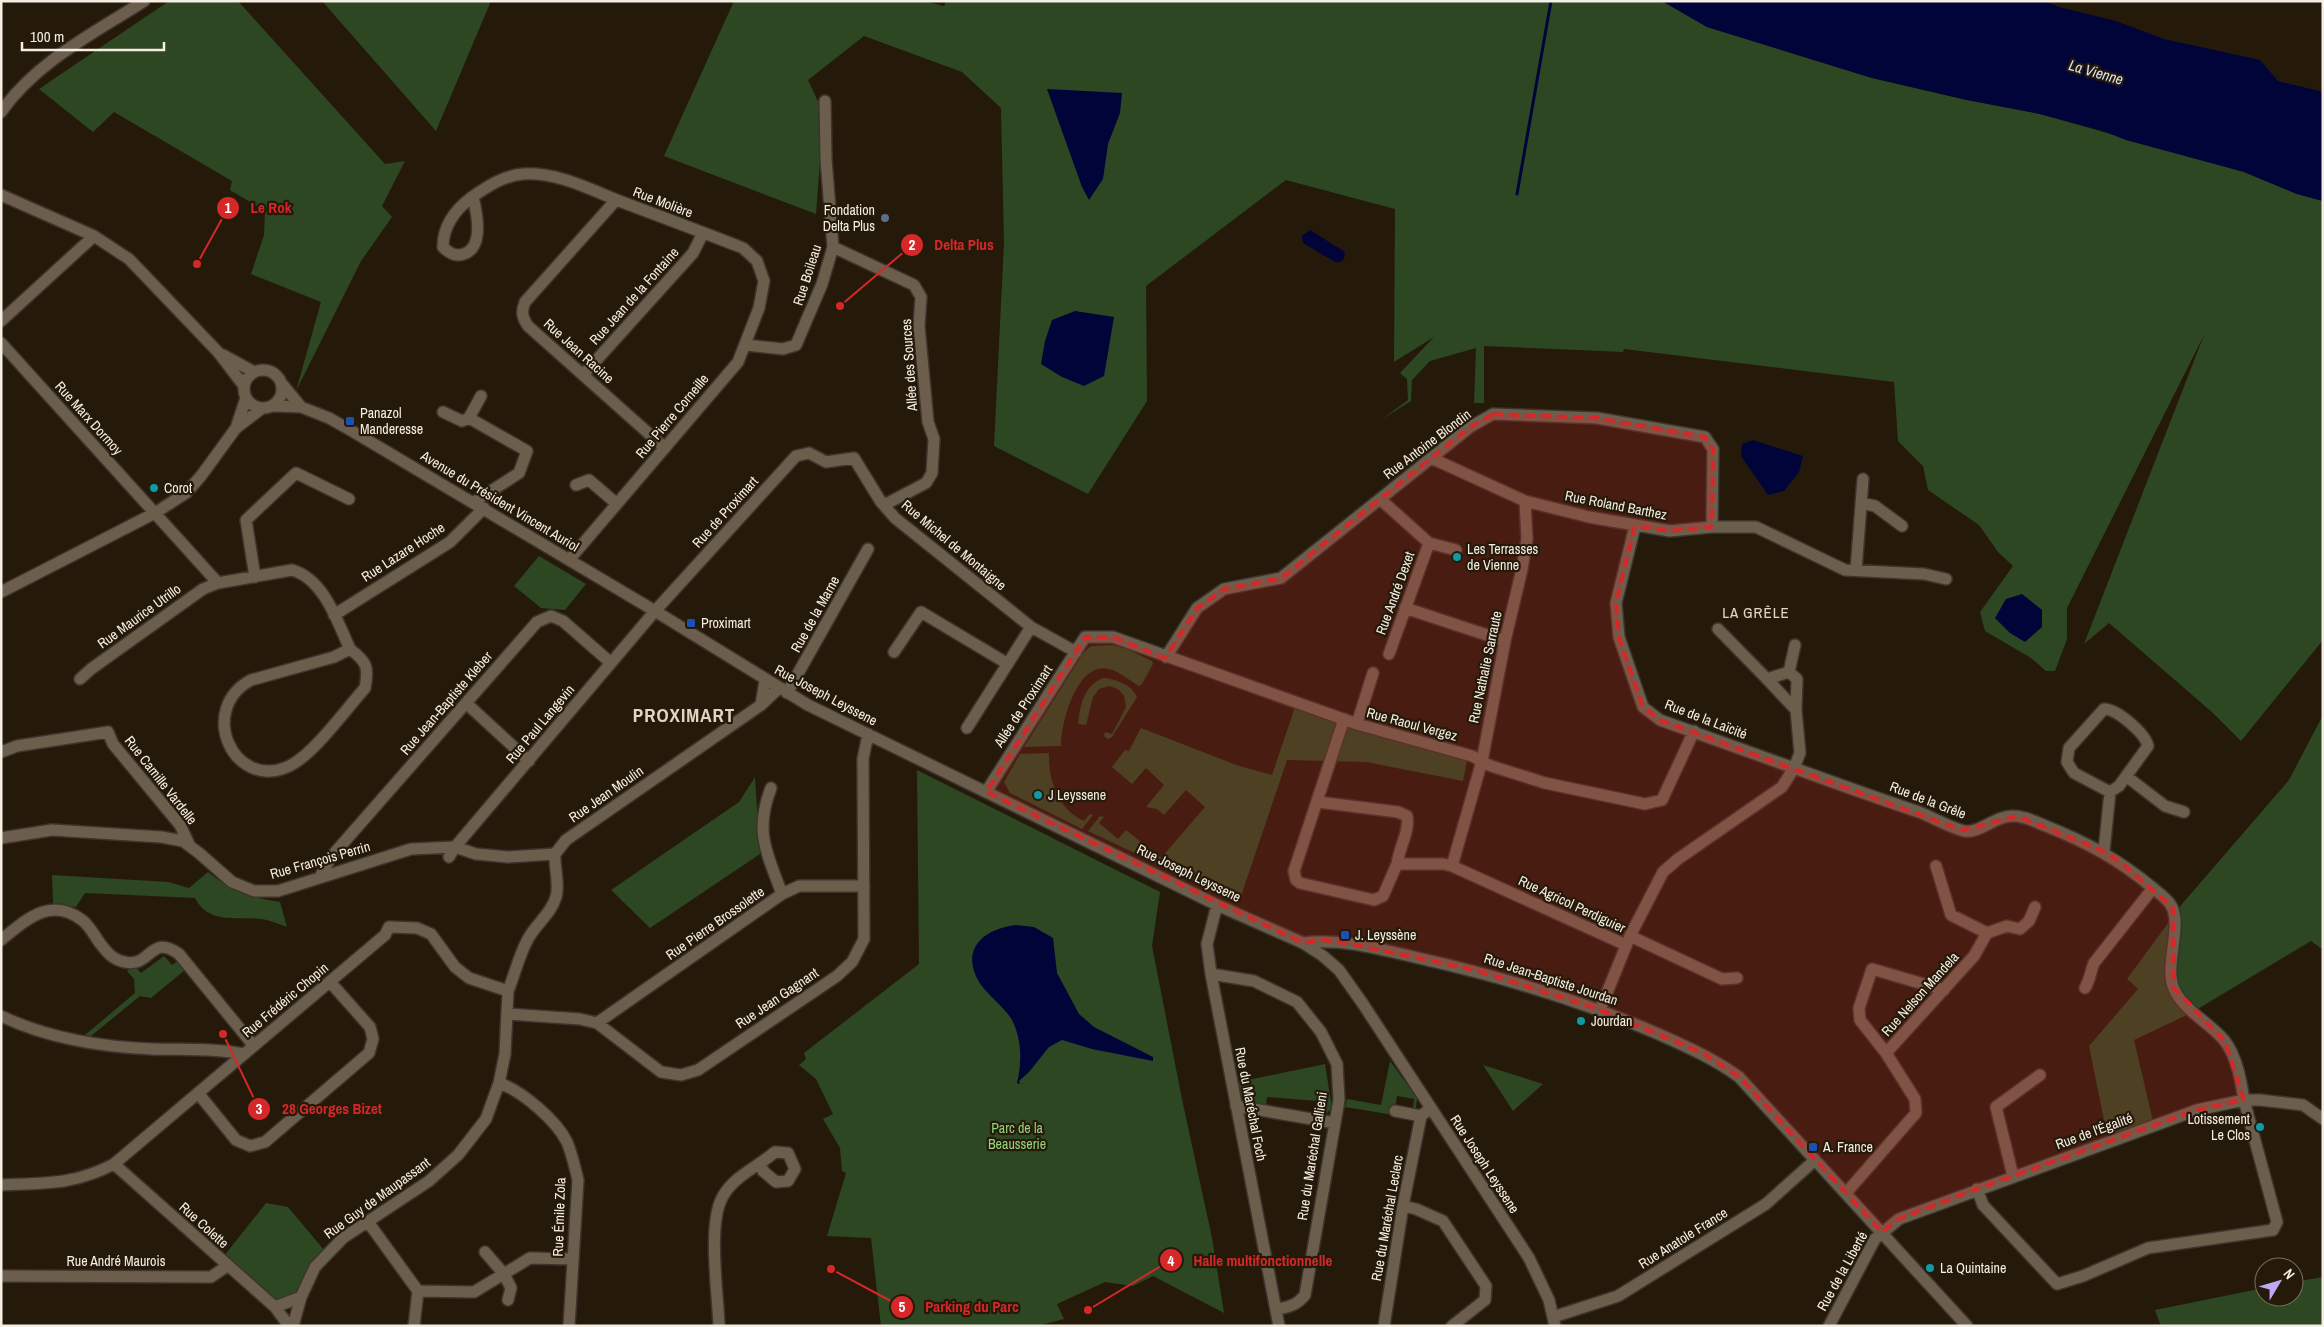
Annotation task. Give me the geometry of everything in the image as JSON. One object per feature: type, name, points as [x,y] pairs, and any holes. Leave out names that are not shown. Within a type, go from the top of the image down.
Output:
[{"type":"street","points":[[1,112],[39,72],[70,48],[144,1]]},
{"type":"street","name":"Rue Boileau","points":[[746,345],[783,349],[796,345],[822,284],[833,247],[826,159],[825,101]]},
{"type":"street","name":"Rue Molière","points":[[473,197],[477,214],[475,244],[468,252],[459,256],[449,254],[443,247],[443,237],[452,216],[473,197],[497,180],[524,174],[558,178],[742,248],[757,261],[764,281],[759,308],[746,345]]},
{"type":"street","points":[[1,195],[94,236],[129,259],[218,352],[244,386]]},
{"type":"street","name":"Rue Jean Racine","points":[[616,200],[525,302],[522,318],[528,326],[665,448]]},
{"type":"street","name":"Rue Jean de la Fontaine","points":[[583,375],[693,253],[703,233]]},
{"type":"street","points":[[1,321],[94,236]]},
{"type":"street","name":"Allée des Sources","points":[[833,247],[914,286],[921,297],[919,326],[928,422],[934,439],[932,473],[926,483],[884,505]]},
{"type":"street","name":"Rue Marx Dormoy","points":[[1,343],[218,583]]},
{"type":"street","name":"Rue Pierre Corneille","points":[[569,560],[738,362],[746,345]]},
{"type":"street","points":[[218,352],[254,372]]},
{"type":"street","points":[[1,592],[155,513],[186,493],[201,476],[236,428],[261,409],[273,406],[281,397],[283,385],[274,372],[266,369],[254,372],[246,380],[244,386],[246,398],[236,428]]},
{"type":"street","name":"Avenue du Président Vincent Auriol","points":[[283,385],[301,407]]},
{"type":"street","points":[[444,412],[462,421],[469,418],[480,396]]},
{"type":"street","points":[[246,398],[250,403],[261,409]]},
{"type":"street","name":"Avenue du Président Vincent Auriol","points":[[273,406],[301,407],[344,426],[656,611]]},
{"type":"street","name":"Rue Antoine Blondin","points":[[1166,657],[1197,608],[1224,589],[1281,578],[1470,427],[1493,414],[1597,418],[1705,437],[1713,449],[1712,527]]},
{"type":"street","name":"Rue Lazare Hoche","points":[[334,615],[450,542],[479,505],[519,473],[527,451],[469,418]]},
{"type":"street","name":"Rue de Proximart","points":[[656,611],[796,456],[809,454],[826,462]]},
{"type":"street","name":"Rue Michel de Montaigne","points":[[826,462],[854,458],[884,505],[895,518],[1031,628],[1076,652]]},
{"type":"street","name":"Rue Roland Barthez","points":[[1431,458],[1525,501],[1589,517],[1670,531],[1712,527],[1756,528],[1845,570],[1924,574],[1946,578]]},
{"type":"street","points":[[255,577],[246,520],[296,473],[349,498]]},
{"type":"street","points":[[1856,570],[1863,479]]},
{"type":"street","points":[[576,484],[589,480],[617,504]]},
{"type":"street","name":"Rue André Dexet","points":[[1380,499],[1428,543],[1456,550]]},
{"type":"street","name":"Rue Nathalie Sarraute","points":[[1452,866],[1482,761],[1527,539],[1525,501]]},
{"type":"street","points":[[1862,503],[1875,506],[1902,526]]},
{"type":"street","name":"Rue de la Laïcité","points":[[1635,526],[1616,603],[1618,637],[1643,707],[1660,720],[1794,768]]},
{"type":"street","name":"Rue André Dexet","points":[[1389,654],[1428,543]]},
{"type":"street","name":"Rue de la Marne","points":[[783,691],[868,549]]},
{"type":"street","name":"Rue Maurice Utrillo","points":[[80,679],[91,669],[203,589],[218,583],[292,570],[304,573],[311,579],[334,615],[350,649],[363,659],[368,673],[365,688],[304,757],[287,767],[272,770],[256,769],[239,759],[230,748],[224,728],[223,714],[239,686],[250,680],[334,657],[350,649]]},
{"type":"street","points":[[1405,608],[1505,641]]},
{"type":"street","name":"Rue Paul Langevin","points":[[448,857],[656,611]]},
{"type":"street","name":"Rue Joseph Leyssene","points":[[656,611],[783,691],[1217,905],[1303,943],[1324,956],[1339,970],[1363,1004],[1528,1258],[1549,1300],[1554,1321]]},
{"type":"street","points":[[894,652],[921,612],[1008,664]]},
{"type":"street","name":"Rue Jean-Baptiste Kleber","points":[[320,877],[331,857],[536,622],[551,616],[563,620],[611,663]]},
{"type":"street","points":[[967,728],[1031,628]]},
{"type":"street","points":[[1718,629],[1796,710]]},
{"type":"street","name":"Rue Raoul Vergez","points":[[1085,637],[1113,637],[1344,720],[1472,756],[1491,766],[1544,783],[1645,804],[1662,800],[1694,731]]},
{"type":"street","name":"Allée de Proximart","points":[[986,792],[1085,637]]},
{"type":"street","points":[[1789,672],[1795,645]]},
{"type":"street","points":[[1357,724],[1373,672]]},
{"type":"street","points":[[1767,679],[1789,672]]},
{"type":"street","points":[[1600,1010],[1628,940],[1663,872],[1678,858],[1782,787],[1794,768],[1800,753],[1796,710],[1797,679],[1789,672]]},
{"type":"street","points":[[761,705],[765,680]]},
{"type":"street","name":"Rue Jean Moulin","points":[[555,854],[566,840],[783,691]]},
{"type":"street","points":[[466,703],[529,760]]},
{"type":"street","points":[[2104,709],[2110,709],[2144,735],[2148,746],[2119,786],[2110,792],[2074,774],[2067,762],[2066,756],[2069,748],[2104,709]]},
{"type":"street","points":[[1318,802],[1398,812],[1407,816],[1409,824],[1398,852],[1397,864],[1384,896],[1374,900],[1300,883],[1296,880],[1294,871],[1344,720]]},
{"type":"street","name":"Rue Camille Vardelle","points":[[1,752],[17,746],[108,732],[113,744],[180,825],[190,846]]},
{"type":"street","name":"Rue Jean Gagnant","points":[[508,1014],[580,1019],[598,1024],[661,1072],[682,1075],[698,1070],[837,976],[852,962],[864,939],[863,759],[868,734]]},
{"type":"street","name":"Rue de la Grêle","points":[[1794,768],[1962,830],[1976,830],[1995,819],[2017,816],[2054,829],[2104,851],[2130,869],[2165,898],[2172,908],[2174,950],[2171,971],[2174,988],[2188,1007],[2225,1041],[2241,1081],[2244,1100],[2277,1222],[2273,1230],[2148,1248],[2083,1276],[2057,1284],[1983,1205],[1976,1189]]},
{"type":"street","points":[[2126,776],[2165,806],[2184,812]]},
{"type":"street","points":[[771,788],[763,809],[763,843],[782,894]]},
{"type":"street","points":[[2104,851],[2110,792]]},
{"type":"street","name":"Rue François Perrin","points":[[1,838],[52,830],[161,837],[183,841],[232,882],[254,891],[278,891],[411,849],[455,847]]},
{"type":"street","points":[[455,847],[476,854],[508,857],[555,854],[554,866],[558,887],[556,898],[547,916],[528,938],[508,991],[508,1014]]},
{"type":"street","points":[[1397,864],[1443,864],[1452,866]]},
{"type":"street","name":"Rue Agricol Perdiguier","points":[[1452,866],[1722,979],[1737,978]]},
{"type":"street","points":[[1936,866],[1951,915],[1988,933],[2007,926],[2020,929],[2029,921],[2035,907]]},
{"type":"street","name":"Rue Pierre Brossolette","points":[[598,1024],[782,894],[799,886],[864,886]]},
{"type":"street","points":[[2085,988],[2092,977],[2091,970],[2094,963],[2153,888]]},
{"type":"street","name":"Rue du Maréchal Foch","points":[[1217,905],[1207,944],[1211,974],[1279,1326]]},
{"type":"street","points":[[1,940],[33,915],[53,910],[67,912],[83,921],[110,956],[126,963],[139,962],[158,946],[168,946],[179,954],[254,1046]]},
{"type":"street","name":"Rue Frédéric Chopin","points":[[1,1185],[66,1182],[93,1175],[114,1164],[385,935],[389,927],[416,928],[431,934],[455,967],[469,978],[508,991]]},
{"type":"street","name":"Rue Nelson Mandela","points":[[1846,1193],[1916,1113],[1915,1099],[1886,1053],[1974,956],[1988,933]]},
{"type":"street","name":"Rue Jean-Baptiste Jourdan","points":[[1303,943],[1323,940],[1394,952],[1475,970],[1600,1010],[1704,1054],[1739,1078],[1968,1326]]},
{"type":"street","points":[[1324,956],[1341,944]]},
{"type":"street","points":[[1886,1053],[1860,1020],[1859,1008],[1872,969],[1944,990]]},
{"type":"street","name":"Rue du Maréchal Gallieni","points":[[1211,974],[1254,981],[1296,1002],[1321,1032],[1337,1064],[1339,1100],[1304,1295],[1299,1302],[1277,1309]]},
{"type":"street","points":[[198,1093],[236,1140],[250,1146],[265,1142],[369,1053],[373,1039],[370,1027],[330,982]]},
{"type":"street","name":"Rue Guy de Maupassant","points":[[293,1326],[301,1297],[315,1267],[343,1238],[429,1181],[458,1155],[486,1119],[499,1083],[505,1054],[508,1014]]},
{"type":"street","points":[[1,1016],[48,1033],[100,1044],[149,1049],[227,1050],[244,1054]]},
{"type":"street","points":[[2013,1176],[1996,1108],[2040,1075]]},
{"type":"street","name":"Rue Émile Zola","points":[[499,1083],[515,1089],[554,1123],[566,1140],[578,1180],[568,1326]]},
{"type":"street","name":"Rue de l'Égalité","points":[[1882,1232],[1899,1219],[1976,1189],[2197,1110],[2244,1100],[2260,1100],[2303,1105],[2323,1119]]},
{"type":"street","points":[[1236,1106],[1335,1123]]},
{"type":"street","points":[[1395,1112],[1421,1116],[1431,1108]]},
{"type":"street","name":"Rue du Maréchal Leclerc","points":[[1384,1326],[1403,1206],[1421,1116]]},
{"type":"street","name":"Rue Anatole France","points":[[1554,1321],[1618,1296],[1766,1204],[1815,1160]]},
{"type":"street","name":"Rue Colette","points":[[114,1164],[275,1307],[289,1326]]},
{"type":"street","points":[[719,1326],[714,1224],[722,1196],[744,1173],[761,1164]]},
{"type":"street","points":[[1403,1206],[1416,1209],[1443,1221],[1486,1286],[1485,1300],[1452,1326]]},
{"type":"street","points":[[368,1222],[418,1291],[414,1326]]},
{"type":"street","name":"Rue de la Liberté","points":[[1829,1326],[1875,1239],[1882,1232]]},
{"type":"street","points":[[485,1252],[504,1274],[511,1288],[508,1300]]},
{"type":"street","points":[[418,1291],[474,1292],[530,1258],[573,1259]]},
{"type":"street","name":"Rue André Maurois","points":[[1,1276],[211,1277],[227,1266]]},
{"type":"street","points":[[275,1307],[301,1297]]},
{"type":"highlighted area","points":[[1493,414],[1597,418],[1705,437],[1713,449],[1712,527],[1670,531],[1635,526],[1616,603],[1619,637],[1643,707],[1660,720],[1962,830],[2017,816],[2104,851],[2123,864],[2173,908],[2174,988],[2225,1041],[2244,1100],[2197,1110],[1977,1189],[1899,1219],[1882,1232],[1739,1077],[1704,1054],[1600,1010],[1475,970],[1350,944],[1323,940],[1303,943],[986,792],[1085,637],[1113,637],[1165,658],[1197,608],[1224,589],[1281,578],[1470,427]]},
{"type":"green space","points":[[169,1],[238,1],[385,164],[405,161],[382,206],[392,217],[361,261],[296,391],[321,302],[251,274],[264,235],[265,211],[230,190],[232,181],[114,112],[93,132],[39,89]]},
{"type":"green space","points":[[322,1],[491,1],[436,131]]},
{"type":"green space","points":[[734,1],[924,1],[944,6],[946,1],[1662,1],[1707,27],[1872,78],[1967,100],[2040,114],[2244,172],[2297,194],[2323,201],[2323,640],[2241,741],[2213,713],[2109,623],[2084,644],[2204,335],[2067,608],[2067,639],[2055,671],[2046,671],[2031,658],[1985,631],[1980,612],[2013,566],[1998,552],[1979,525],[1928,490],[1923,466],[1898,441],[1894,382],[1624,349],[1623,352],[1484,346],[1484,403],[1474,403],[1476,348],[1430,361],[1412,380],[1411,401],[1382,419],[1408,400],[1407,379],[1400,373],[1434,337],[1394,362],[1395,209],[1286,180],[1146,286],[1147,401],[1088,494],[994,446],[1004,243],[1001,108],[962,72],[864,36],[808,80],[820,106],[820,161],[816,214],[664,156]]},
{"type":"green space","points":[[539,556],[586,584],[565,610],[541,608],[514,586]]},
{"type":"green space","points":[[1113,645],[1127,649],[1152,661],[1153,664],[1142,684],[1139,686],[1121,674],[1109,669],[1098,669],[1088,674],[1073,696],[1068,709],[1061,746],[1024,747],[1084,652],[1091,646]]},
{"type":"green space","points":[[1104,678],[1124,683],[1137,697],[1112,737],[1108,739],[1104,736],[1105,732],[1112,734],[1126,707],[1124,696],[1119,690],[1110,686],[1099,689],[1093,697],[1086,725],[1078,724],[1084,696],[1092,685]]},
{"type":"green space","points":[[1295,707],[1462,758],[1467,761],[1463,781],[1366,762],[1287,760],[1239,902],[1088,831],[1100,816],[1104,817],[1099,823],[1118,839],[1126,830],[1161,858],[1205,807],[1186,790],[1164,815],[1157,809],[1146,807],[1164,785],[1146,768],[1132,784],[1112,767],[1125,750],[1129,751],[1141,728],[1239,766],[1272,775]]},
{"type":"green space","points":[[2323,715],[2323,950],[2311,941],[2191,1013],[2134,1040],[2153,1121],[2107,1135],[2089,1046],[2138,989],[2127,979],[2182,904],[2289,780]]},
{"type":"green space","points":[[1049,753],[1050,773],[1056,793],[1061,801],[1075,816],[1084,821],[1090,814],[1093,815],[1082,829],[1010,793],[1004,782],[1020,754]]},
{"type":"green space","name":"Parc de la Beausserie","points":[[917,770],[1160,892],[1152,946],[1212,1238],[1224,1313],[1153,1276],[1133,1286],[1105,1282],[1057,1304],[1064,1319],[1037,1326],[881,1326],[871,1238],[827,1236],[846,1173],[842,1171],[840,1148],[823,1119],[833,1114],[816,1079],[799,1065],[806,1059],[804,1053],[919,964]]},
{"type":"green space","points":[[755,777],[760,854],[650,928],[611,890],[739,802]]},
{"type":"green space","points":[[208,872],[241,893],[280,902],[287,927],[274,922],[252,918],[216,916],[201,907],[195,898],[85,893],[76,907],[53,903],[52,875],[168,882],[189,888]]},
{"type":"green space","points":[[164,956],[172,965],[178,961],[185,970],[151,998],[140,996],[91,1036],[85,1035],[135,993],[134,979],[127,971],[134,966],[141,973]]},
{"type":"green space","points":[[1390,1061],[1417,1098],[1416,1109],[1413,1108],[1414,1099],[1397,1096],[1394,1115],[1345,1107],[1347,1099],[1381,1105]]},
{"type":"green space","points":[[1325,1064],[1332,1108],[1327,1113],[1319,1114],[1319,1101],[1267,1097],[1266,1105],[1249,1102],[1241,1096],[1238,1082]]},
{"type":"green space","points":[[1483,1065],[1543,1084],[1513,1111]]},
{"type":"green space","points":[[266,1203],[288,1207],[324,1250],[307,1271],[294,1296],[280,1301],[268,1297],[224,1256]]},
{"type":"green space","points":[[2323,1277],[2323,1326],[2161,1326],[2155,1310],[2254,1290],[2254,1307],[2304,1307],[2304,1280]]},
{"type":"water","name":"La Vienne","points":[[1662,1],[2044,1],[2059,7],[2116,21],[2164,39],[2260,60],[2278,81],[2323,92],[2323,201],[2297,194],[2244,172],[2126,140],[2103,131],[2040,114],[1967,100],[1872,78],[1707,27]]},
{"type":"water","points":[[1047,89],[1122,93],[1120,113],[1108,144],[1103,179],[1089,200],[1082,187]]},
{"type":"water","points":[[1310,230],[1345,252],[1344,259],[1341,262],[1335,262],[1303,243],[1302,236]]},
{"type":"water","points":[[1075,311],[1114,317],[1104,376],[1084,386],[1062,377],[1041,364],[1045,341],[1052,320]]},
{"type":"water","points":[[1753,440],[1803,456],[1799,472],[1784,491],[1768,495],[1741,456],[1742,444]]},
{"type":"water","points":[[2022,594],[2042,610],[2042,627],[2025,642],[2010,633],[1995,618],[2006,599]]},
{"type":"water","points":[[1016,925],[1034,927],[1053,938],[1057,973],[1079,1014],[1094,1027],[1153,1057],[1153,1061],[1092,1049],[1062,1040],[1049,1047],[1029,1072],[1019,1081],[1020,1084],[1017,1083],[1020,1067],[1018,1035],[1012,1020],[981,985],[972,962],[977,944],[984,937],[993,931]]},
{"type":"waterway","points":[[1517,194],[1551,1]]},
{"type":"place","name":"Fondation Delta Plus","points":[[885,218]]},
{"type":"place","name":"Le Rok","points":[[197,264]]},
{"type":"place","name":"Delta Plus","points":[[840,306]]},
{"type":"place","name":"Panazol Manderesse","points":[[350,421]]},
{"type":"place","name":"Corot","points":[[154,488]]},
{"type":"place","name":"Les Terrasses de Vienne","points":[[1457,557]]},
{"type":"place","name":"Proximart","points":[[691,623]]},
{"type":"place","name":"J Leyssene","points":[[1038,795]]},
{"type":"place","name":"J. Leyssène","points":[[1345,935]]},
{"type":"place","name":"Jourdan","points":[[1581,1021]]},
{"type":"place","name":"28 Georges Bizet","points":[[223,1034]]},
{"type":"place","name":"Lotissement Le Clos","points":[[2260,1127]]},
{"type":"place","name":"A. France","points":[[1813,1147]]},
{"type":"place","name":"La Quintaine","points":[[1930,1268]]},
{"type":"place","name":"Parking du Parc","points":[[831,1269]]},
{"type":"place","name":"Halle multifonctionnelle","points":[[1088,1310]]},
{"type":"district","name":"LA GRÊLE","points":[[1756,612]]},
{"type":"district","name":"PROXIMART","points":[[684,715]]}]
